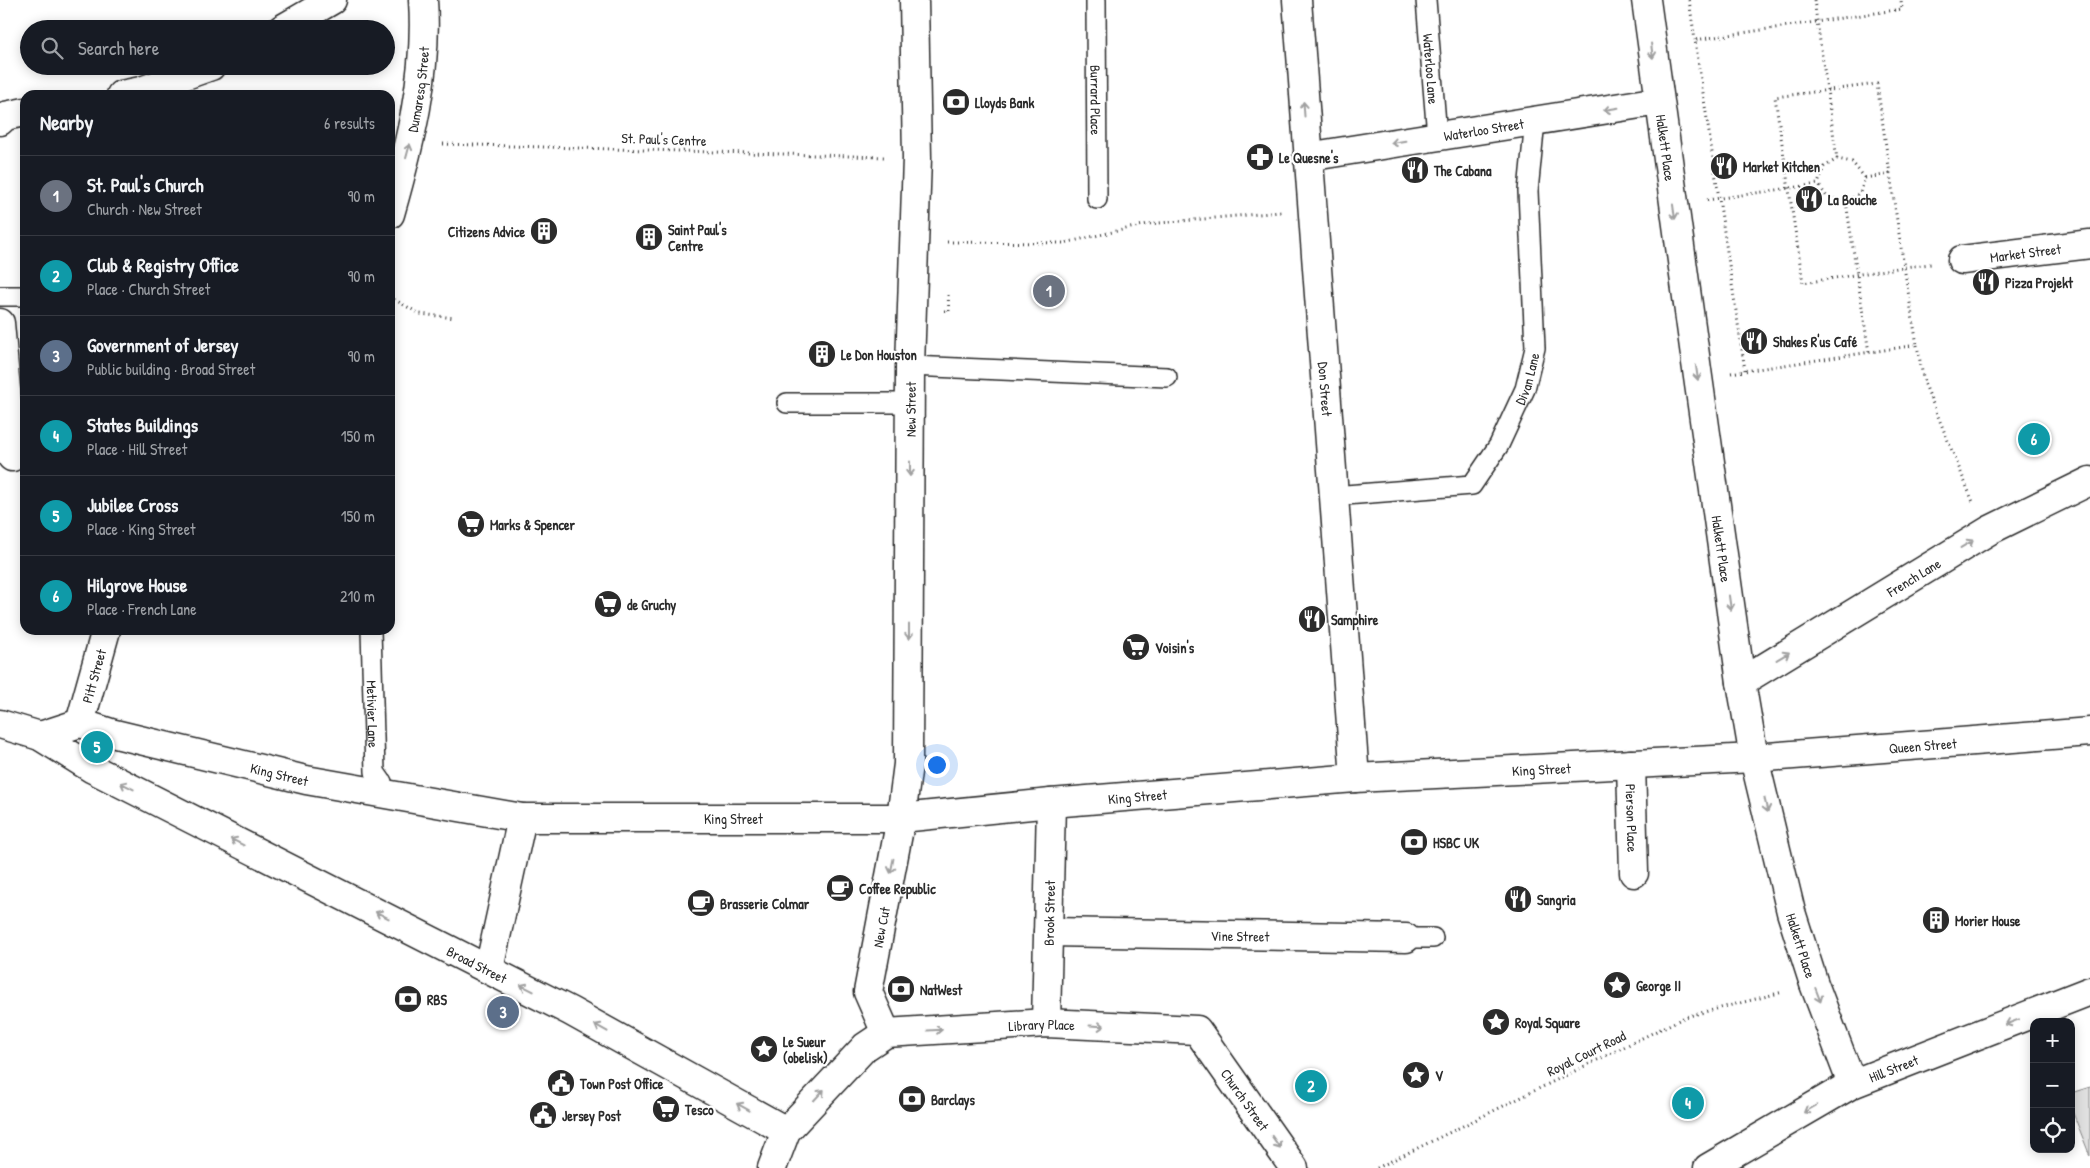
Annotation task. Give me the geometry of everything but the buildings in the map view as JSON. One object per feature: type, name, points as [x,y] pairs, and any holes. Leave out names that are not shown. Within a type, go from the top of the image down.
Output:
[{"type":"street","points":[[298,20],[332,0]]},
{"type":"street","name":"New Street","points":[[901,818],[908,764],[910,366],[917,158],[914,0]]},
{"type":"street","name":"Don Street","points":[[1296,0],[1355,778]]},
{"type":"street","name":"Halkett Place","points":[[1653,1],[1659,101],[1741,682],[1754,758],[1791,912],[1814,984],[1852,1084]]},
{"type":"street","name":"Dumaresq Street","points":[[395,196],[410,143],[423,68],[424,12]]},
{"type":"street","points":[[144,90],[186,75]]},
{"type":"street","name":"Waterloo Street","points":[[1307,157],[1659,101]]},
{"type":"street","points":[[0,122],[5,116],[20,113]]},
{"type":"street","name":"Market Street","points":[[1962,260],[2090,244]]},
{"type":"street","points":[[0,323],[12,457]]},
{"type":"street","name":"French Lane","points":[[1741,682],[1990,530],[2090,481]]},
{"type":"street","name":"Pitt Street","points":[[80,723],[105,635]]},
{"type":"street","points":[[40,736],[80,723]]},
{"type":"street","name":"King Street","points":[[80,723],[111,733],[287,776],[522,818],[901,818],[1051,803],[1355,778],[1754,758]]},
{"type":"street","name":"Broad Street","points":[[0,724],[40,736],[92,769],[570,1011],[786,1131]]},
{"type":"street","name":"Queen Street","points":[[1754,758],[2090,732]]},
{"type":"street","name":"Pierson Place","points":[[1631,764],[1634,873]]},
{"type":"street","name":"Brook Street","points":[[1046,1023],[1051,803]]},
{"type":"street","points":[[488,969],[522,818]]},
{"type":"street","name":"New Cut","points":[[886,1033],[868,992],[901,818]]},
{"type":"street","name":"Vine Street","points":[[1048,932],[1406,938]]},
{"type":"street","name":"Hill Street","points":[[1708,1168],[1852,1084],[2090,991]]},
{"type":"street","name":"Library Place","points":[[886,1033],[1046,1023],[1197,1030]]},
{"type":"street","name":"Church Street","points":[[1197,1030],[1294,1168]]},
{"type":"street","points":[[772,1168],[786,1131],[865,1047],[886,1033]]},
{"type":"lane","name":"Burrard Place","points":[[1096,0],[1097,199]]},
{"type":"lane","name":"Waterloo Lane","points":[[1426,0],[1437,136]]},
{"type":"lane","name":"Divan Lane","points":[[1333,496],[1472,485],[1499,445],[1525,389],[1535,348],[1528,191],[1535,121]]},
{"type":"lane","points":[[0,296],[20,296]]},
{"type":"lane","points":[[910,366],[1167,377]]},
{"type":"lane","points":[[786,403],[910,403]]},
{"type":"lane","name":"Metivier Lane","points":[[372,635],[375,772],[382,782],[381,794]]},
{"type":"lane","name":"Vine Street","points":[[1406,938],[1433,938]]},
{"type":"path","points":[[1689,0],[1746,370]]},
{"type":"path","points":[[1814,0],[1837,159]]},
{"type":"path","points":[[1695,40],[1902,9],[1901,0]]},
{"type":"path","points":[[1962,260],[1904,267],[1803,283],[1775,97],[1877,84],[1904,267],[1924,382],[1976,510],[1990,530]]},
{"type":"path","name":"St. Paul's Centre","points":[[410,143],[917,158]]},
{"type":"path","points":[[1818,184],[1824,167],[1837,159],[1852,162],[1865,178]]},
{"type":"path","points":[[1865,178],[1890,174]]},
{"type":"path","points":[[1818,184],[1827,197],[1846,202],[1860,193],[1865,178]]},
{"type":"path","points":[[1673,202],[1718,198],[1818,184]]},
{"type":"path","points":[[1846,202],[1869,353]]},
{"type":"path","points":[[914,241],[1064,243],[1148,224],[1311,210]]},
{"type":"path","points":[[395,300],[420,314],[455,318]]},
{"type":"path","points":[[1698,377],[1917,345]]},
{"type":"path","name":"Royal Court Road","points":[[1377,1168],[1685,1017],[1814,984]]},
{"type":"shaded area","points":[[2090,1087],[2090,1156],[2075,1118],[2075,1092]]},
{"type":"place","name":"Lloyds Bank","points":[[956,102]]},
{"type":"place","name":"Le Quesne's","points":[[1260,157]]},
{"type":"place","name":"Market Kitchen","points":[[1724,166]]},
{"type":"place","name":"The Cabana","points":[[1415,170]]},
{"type":"place","name":"La Bouche","points":[[1809,199]]},
{"type":"place","name":"Citizens Advice","points":[[544,231]]},
{"type":"place","name":"Saint Paul's Centre","points":[[649,237]]},
{"type":"place","name":"Pizza Projekt","points":[[1986,282]]},
{"type":"place","name":"St. Paul's Church","points":[[1049,291]]},
{"type":"place","name":"Shakes R'us Café","points":[[1754,341]]},
{"type":"place","name":"Le Don Houston","points":[[822,354]]},
{"type":"place","name":"Hilgrove House","points":[[2034,439]]},
{"type":"place","name":"Marks & Spencer","points":[[471,524]]},
{"type":"place","name":"de Gruchy","points":[[608,604]]},
{"type":"place","name":"Samphire","points":[[1312,619]]},
{"type":"place","name":"Voisin's","points":[[1136,647]]},
{"type":"place","name":"Jubilee Cross","points":[[97,747]]},
{"type":"place","name":"HSBC UK","points":[[1414,842]]},
{"type":"place","name":"Coffee Republic","points":[[840,888]]},
{"type":"place","name":"Sangria","points":[[1518,899]]},
{"type":"place","name":"Brasserie Colmar","points":[[701,903]]},
{"type":"place","name":"Morier House","points":[[1936,920]]},
{"type":"place","name":"George II","points":[[1617,985]]},
{"type":"place","name":"NatWest","points":[[901,989]]},
{"type":"place","name":"RBS","points":[[408,999]]},
{"type":"place","name":"Government of Jersey","points":[[503,1012]]},
{"type":"place","name":"Royal Square","points":[[1496,1022]]},
{"type":"place","name":"Le Sueur (obelisk)","points":[[764,1049]]},
{"type":"place","name":"V","points":[[1416,1075]]},
{"type":"place","name":"Town Post Office","points":[[561,1083]]},
{"type":"place","name":"Club & Registry Office","points":[[1311,1086]]},
{"type":"place","name":"Barclays","points":[[912,1099]]},
{"type":"place","name":"States Buildings","points":[[1688,1103]]},
{"type":"place","name":"Tesco","points":[[666,1109]]},
{"type":"place","name":"Jersey Post","points":[[543,1115]]}]
